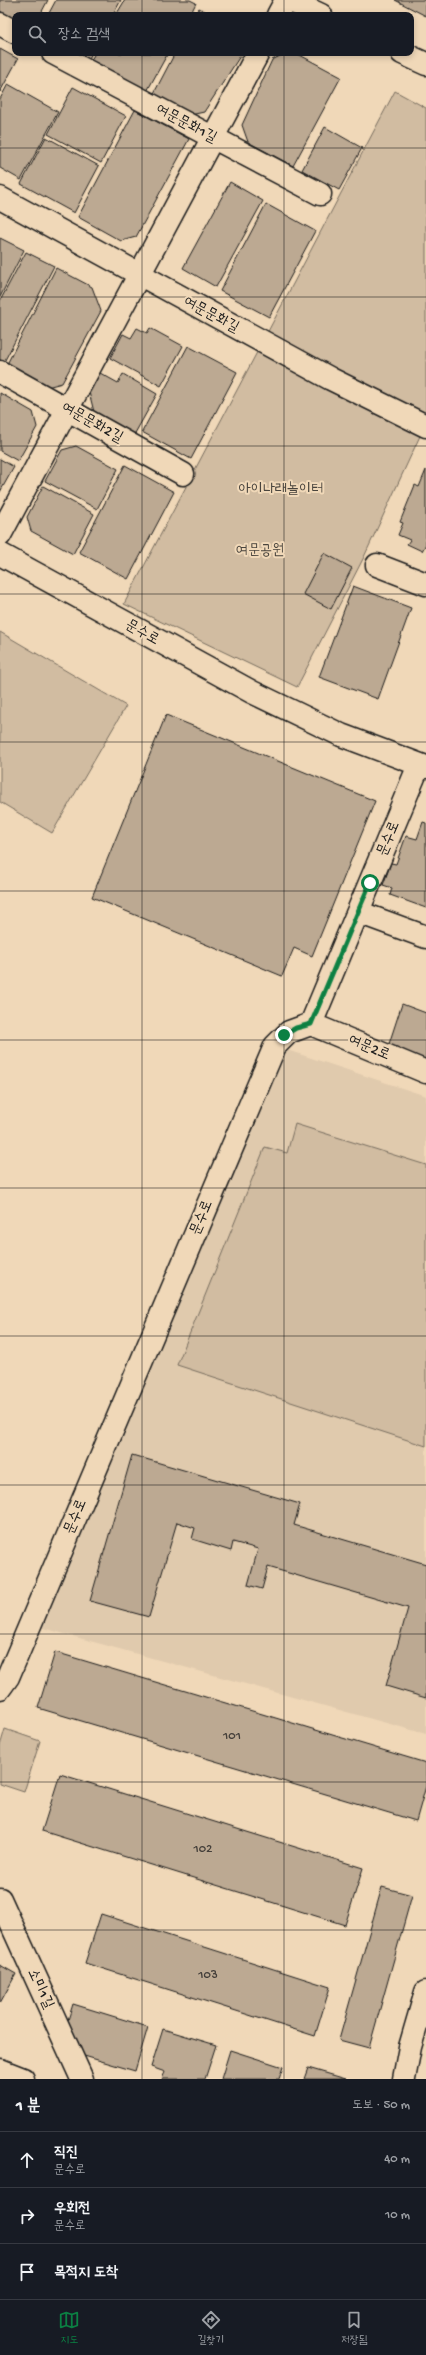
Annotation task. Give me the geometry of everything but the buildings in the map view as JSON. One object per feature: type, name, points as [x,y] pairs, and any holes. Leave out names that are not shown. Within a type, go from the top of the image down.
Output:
[{"type":"street","points":[[280,12],[288,0],[314,12]]},
{"type":"street","points":[[0,24],[12,30]]},
{"type":"street","name":"여문문화1길","points":[[59,56],[320,194]]},
{"type":"street","points":[[0,535],[256,56]]},
{"type":"street","points":[[409,56],[426,64]]},
{"type":"street","name":"여문문화길","points":[[0,198],[139,276],[331,379],[426,426]]},
{"type":"street","name":"여문문화2길","points":[[0,372],[183,474]]},
{"type":"street","name":"문수로","points":[[0,554],[252,692],[341,735],[423,766],[358,912],[311,1024],[289,1032],[275,1046],[8,1677],[0,1688]]},
{"type":"street","points":[[377,565],[426,584]]},
{"type":"street","points":[[358,912],[426,937]]},
{"type":"street","name":"여문2로","points":[[311,1024],[426,1072]]},
{"type":"street","name":"소미1길","points":[[0,1899],[82,2079]]},
{"type":"street","points":[[404,2079],[418,2050],[426,1992]]},
{"type":"street","points":[[0,2070],[23,2079]]},
{"type":"shaded area","points":[[287,1050],[426,1096],[426,1734],[36,1626]]},
{"type":"green space","name":"여문공원","points":[[395,91],[426,108],[426,423],[364,557],[297,687],[124,604]]},
{"type":"green space","points":[[0,632],[126,706],[52,833],[0,802]]},
{"type":"green space","points":[[295,1124],[426,1165],[426,1446],[177,1365],[265,1147],[287,1153]]},
{"type":"green space","points":[[5,1729],[40,1741],[24,1792],[0,1784],[0,1746]]},
{"type":"route","points":[[284,1035],[296,1028],[311,1024],[370,883]]},
{"type":"park label","name":"아이나래놀이터","points":[[281,490]]}]
